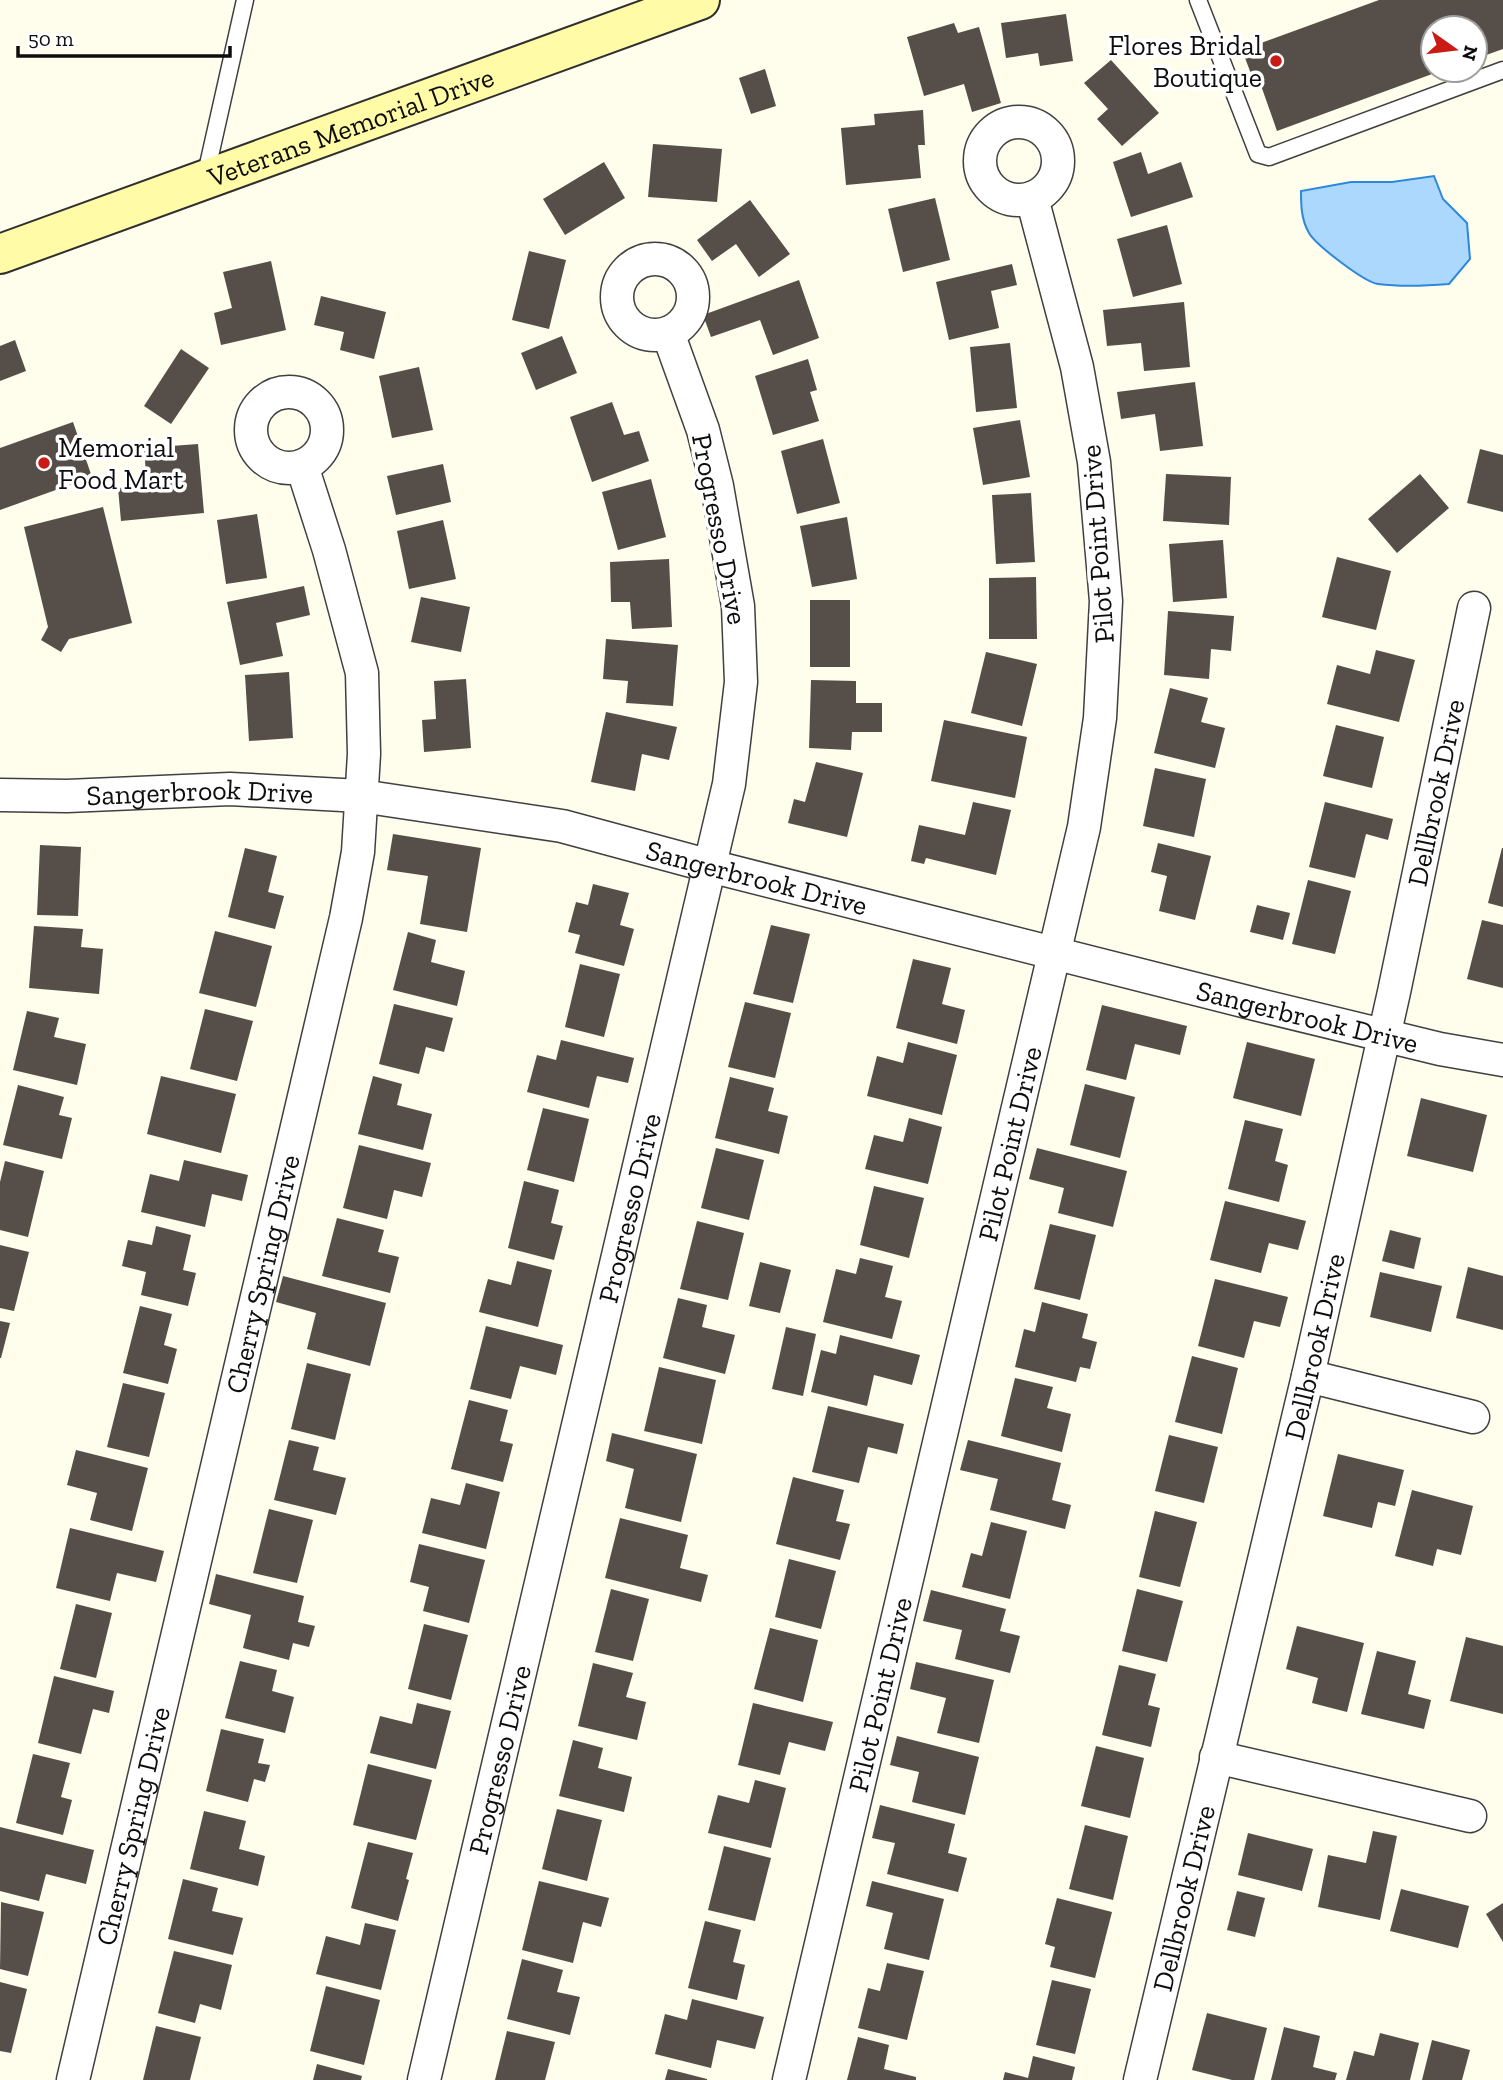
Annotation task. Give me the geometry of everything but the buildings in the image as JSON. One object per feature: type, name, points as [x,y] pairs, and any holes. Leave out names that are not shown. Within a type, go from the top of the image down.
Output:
[{"type":"main road","name":"Veterans Memorial Drive","points":[[0,254],[700,0]]},
{"type":"street","name":"Pilot Point Drive","points":[[789,2080],[1084,827],[1098,731],[1106,601],[1094,462],[1077,367],[1032,198]]},
{"type":"street","name":"Progresso Drive","points":[[424,2080],[729,785],[741,681],[738,606],[712,463],[699,416],[668,333]]},
{"type":"street","name":"Cherry Spring Drive","points":[[73,2080],[346,918],[358,852],[364,754],[362,673],[329,550],[302,466]]},
{"type":"street","name":"Dellbrook Drive","points":[[1140,2080],[1308,1376],[1474,608]]},
{"type":"street","name":"Sangerbrook Drive","points":[[0,795],[66,796],[230,789],[361,796],[562,826],[710,866],[1440,1049],[1503,1060]]},
{"type":"street","points":[[1308,1376],[1473,1417]]},
{"type":"street","points":[[1216,1757],[1470,1816]]},
{"type":"lane","points":[[204,179],[245,0]]},
{"type":"lane","points":[[1201,1],[1258,154],[1269,157],[1503,70]]},
{"type":"water","points":[[1434,176],[1443,199],[1467,223],[1470,259],[1449,284],[1404,286],[1371,282],[1330,254],[1313,239],[1306,228],[1301,191],[1351,182],[1392,182]]},
{"type":"place","name":"Flores Bridal Boutique","points":[[1276,61]]},
{"type":"place","name":"Memorial Food Mart","points":[[44,463]]}]
